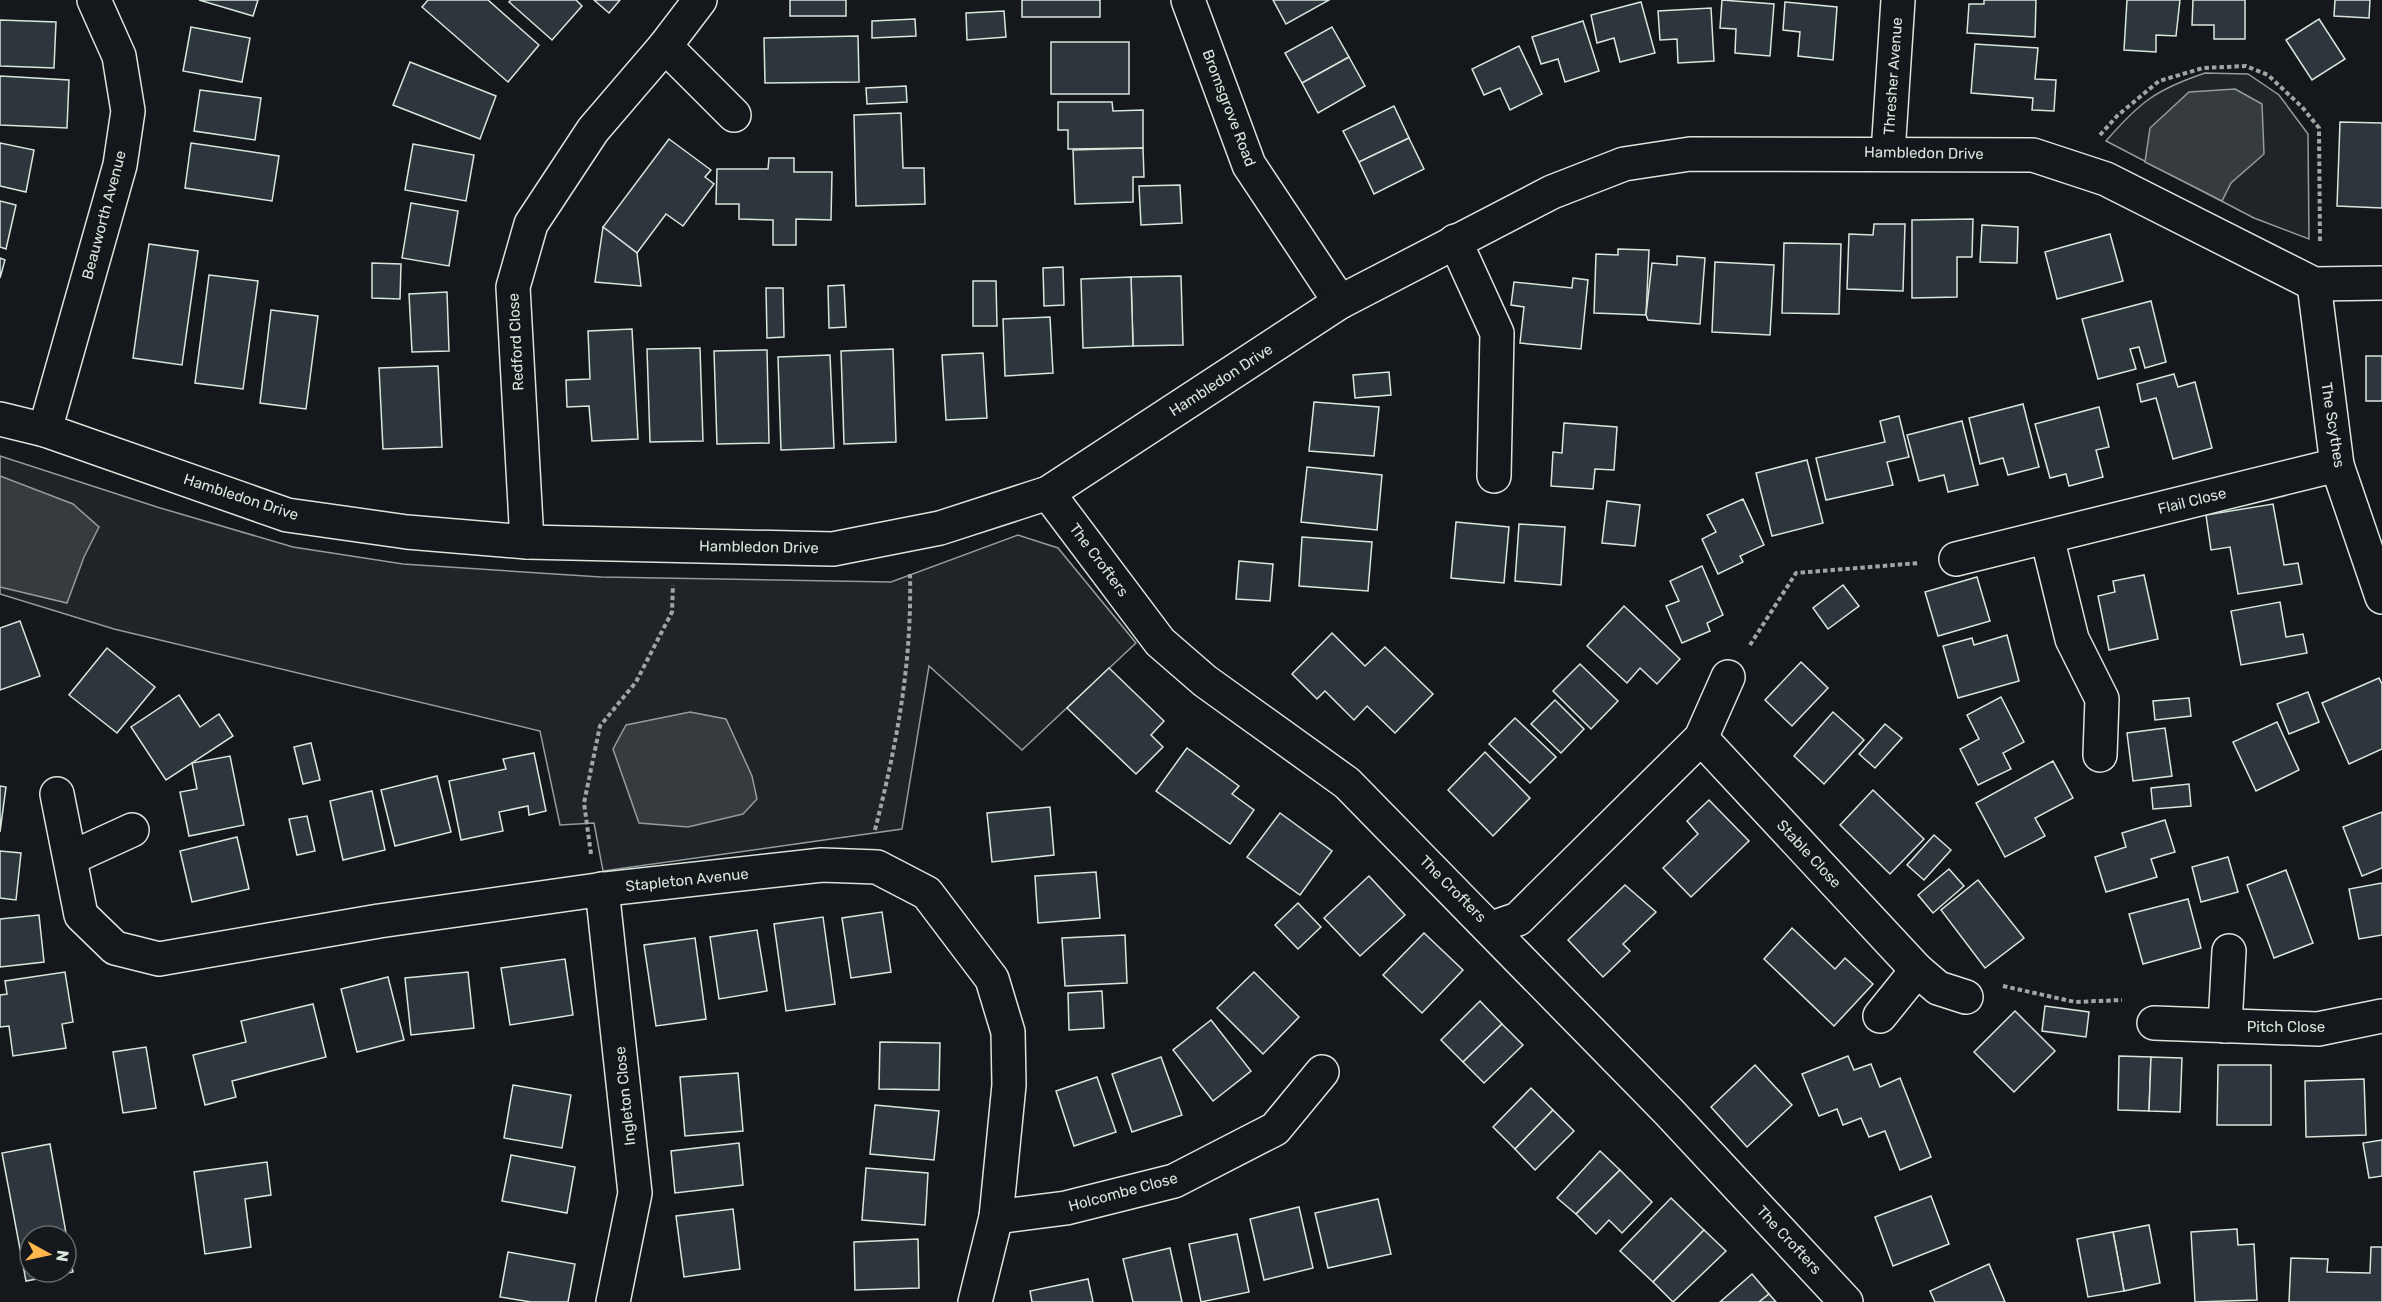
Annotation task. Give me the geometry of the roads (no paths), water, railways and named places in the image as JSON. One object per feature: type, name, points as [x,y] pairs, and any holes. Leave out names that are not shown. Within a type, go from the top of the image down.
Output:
[{"type":"street","name":"Beauworth Avenue","points":[[45,430],[120,165],[128,111],[119,56],[94,0]]},
{"type":"street","name":"Redford Close","points":[[527,542],[513,286],[531,224],[593,130],[665,46],[700,0]]},
{"type":"street","name":"Bromsgrove Road","points":[[1188,0],[1249,165],[1340,302]]},
{"type":"street","name":"Thresher Avenue","points":[[1888,153],[1898,0]]},
{"type":"street","points":[[665,46],[734,115]]},
{"type":"street","name":"Hambledon Drive","points":[[0,419],[45,430],[288,515],[407,532],[527,542],[833,549],[940,528],[1048,493],[1340,302],[1552,192],[1624,164],[1690,154],[2033,155],[2106,179],[2317,284],[2382,283]]},
{"type":"street","points":[[1455,241],[1497,333],[1494,476]]},
{"type":"street","name":"The Scythes","points":[[2317,284],[2337,465],[2382,597]]},
{"type":"street","name":"Flail Close","points":[[1956,559],[2337,465]]},
{"type":"street","name":"The Crofters","points":[[1048,493],[1160,642],[1205,681],[1347,783],[1492,928],[1669,1112],[1846,1302]]},
{"type":"street","points":[[2047,537],[2072,639],[2102,699],[2100,755]]},
{"type":"street","points":[[1492,928],[1518,919],[1701,738],[1728,677]]},
{"type":"street","name":"Stable Close","points":[[1701,738],[1917,970],[1938,988],[1966,997]]},
{"type":"street","name":"Stapleton Avenue","points":[[57,794],[81,915],[114,948],[159,959],[379,921],[599,889],[822,865],[877,867],[927,893],[992,979],[1008,1032],[1009,1074],[996,1217],[975,1302]]},
{"type":"street","points":[[71,858],[132,830]]},
{"type":"street","name":"Ingleton Close","points":[[599,889],[635,1193],[614,1302]]},
{"type":"street","name":"Pitch Close","points":[[2225,1026],[2229,951]]},
{"type":"street","points":[[1880,1016],[1917,970]]},
{"type":"street","name":"Pitch Close","points":[[2159,1023],[2318,1029],[2382,1016]]},
{"type":"street","name":"Holcombe Close","points":[[996,1217],[1066,1208],[1174,1181],[1275,1129],[1322,1072]]}]
